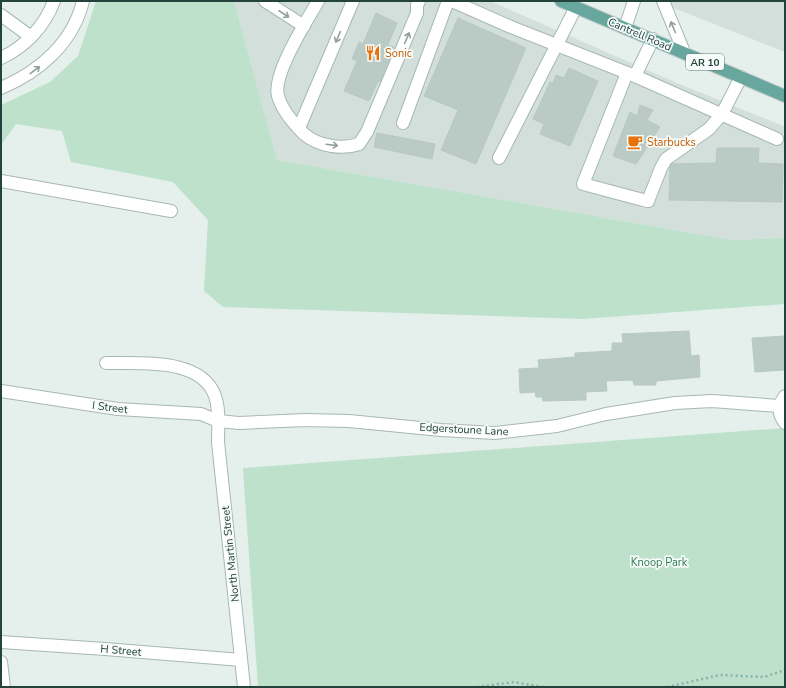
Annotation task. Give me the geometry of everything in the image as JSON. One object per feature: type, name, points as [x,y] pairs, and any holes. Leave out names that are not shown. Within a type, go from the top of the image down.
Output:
[{"type":"main road","name":"Cantrell Road","points":[[567,3],[785,96]]},
{"type":"street","points":[[1,58],[19,47],[31,37],[41,26],[54,1]]},
{"type":"street","points":[[1,88],[18,81],[50,58],[69,34],[83,1]]},
{"type":"street","points":[[265,1],[304,26]]},
{"type":"street","points":[[318,1],[281,71],[278,85],[278,95],[284,110],[311,140],[322,144],[345,146],[359,144],[367,132],[418,13],[415,2]]},
{"type":"street","points":[[299,128],[353,1]]},
{"type":"street","points":[[403,123],[448,1]]},
{"type":"street","points":[[452,1],[631,74],[777,139]]},
{"type":"street","points":[[625,28],[634,1]]},
{"type":"street","points":[[662,1],[684,52]]},
{"type":"street","points":[[499,158],[556,44],[567,3]]},
{"type":"street","points":[[1,15],[31,37]]},
{"type":"street","points":[[653,39],[631,74],[583,184],[648,201],[666,159],[709,129],[722,114],[741,77]]},
{"type":"street","points":[[1,181],[170,211]]},
{"type":"street","name":"North Martin Street","points":[[106,363],[173,365],[191,371],[205,382],[214,394],[217,404],[218,442],[244,687]]},
{"type":"street","name":"I Street","points":[[1,391],[118,409],[201,414],[218,421]]},
{"type":"street","name":"Edgerstoune Lane","points":[[218,421],[239,423],[305,420],[349,421],[441,430],[495,432],[557,426],[643,406],[712,401],[782,401],[780,414],[785,423]]},
{"type":"street","name":"H Street","points":[[1,642],[105,648],[241,660]]},
{"type":"street","points":[[1,662],[4,687]]},
{"type":"path","points":[[667,687],[720,674],[764,677],[785,670]]},
{"type":"path","points":[[477,687],[514,682],[544,687]]},
{"type":"shaded area","points":[[234,1],[490,1],[677,83],[781,125],[785,127],[785,238],[731,240],[277,160]]},
{"type":"shaded area","points":[[656,1],[785,1],[785,52]]},
{"type":"green space","points":[[96,1],[234,1],[277,160],[731,240],[785,238],[785,304],[583,319],[223,307],[204,291],[208,220],[173,182],[71,162],[62,131],[16,124],[1,145],[1,105],[50,82],[78,56]]},
{"type":"green space","name":"Knoop Park","points":[[785,428],[785,687],[258,687],[243,468]]},
{"type":"building","name":"Sonic","points":[[376,13],[397,23],[388,45],[394,47],[380,82],[378,81],[369,101],[344,91],[357,61],[352,59],[359,42],[363,44]]},
{"type":"building","points":[[458,18],[526,48],[476,164],[441,150],[458,110],[424,96]]},
{"type":"building","points":[[569,68],[598,81],[570,146],[540,134],[544,124],[533,119],[550,82],[553,83],[556,75],[564,78]]},
{"type":"building","name":"Starbucks","points":[[640,105],[653,110],[647,120],[660,127],[636,164],[613,156],[630,112],[637,116]]},
{"type":"building","points":[[377,133],[435,144],[432,159],[374,147]]},
{"type":"building","points":[[717,148],[759,148],[758,163],[783,164],[782,202],[669,200],[670,167],[672,164],[716,163]]},
{"type":"building","points":[[689,331],[691,356],[699,355],[700,377],[656,381],[656,385],[634,385],[633,380],[606,381],[607,391],[586,392],[586,400],[543,401],[542,397],[536,397],[535,392],[520,393],[519,369],[539,368],[538,360],[575,357],[575,353],[612,351],[612,343],[623,343],[622,334]]},
{"type":"building","points":[[785,336],[785,370],[755,372],[752,338]]},
{"type":"place","name":"Sonic","points":[[373,53]]},
{"type":"place","name":"Starbucks","points":[[635,142]]}]
